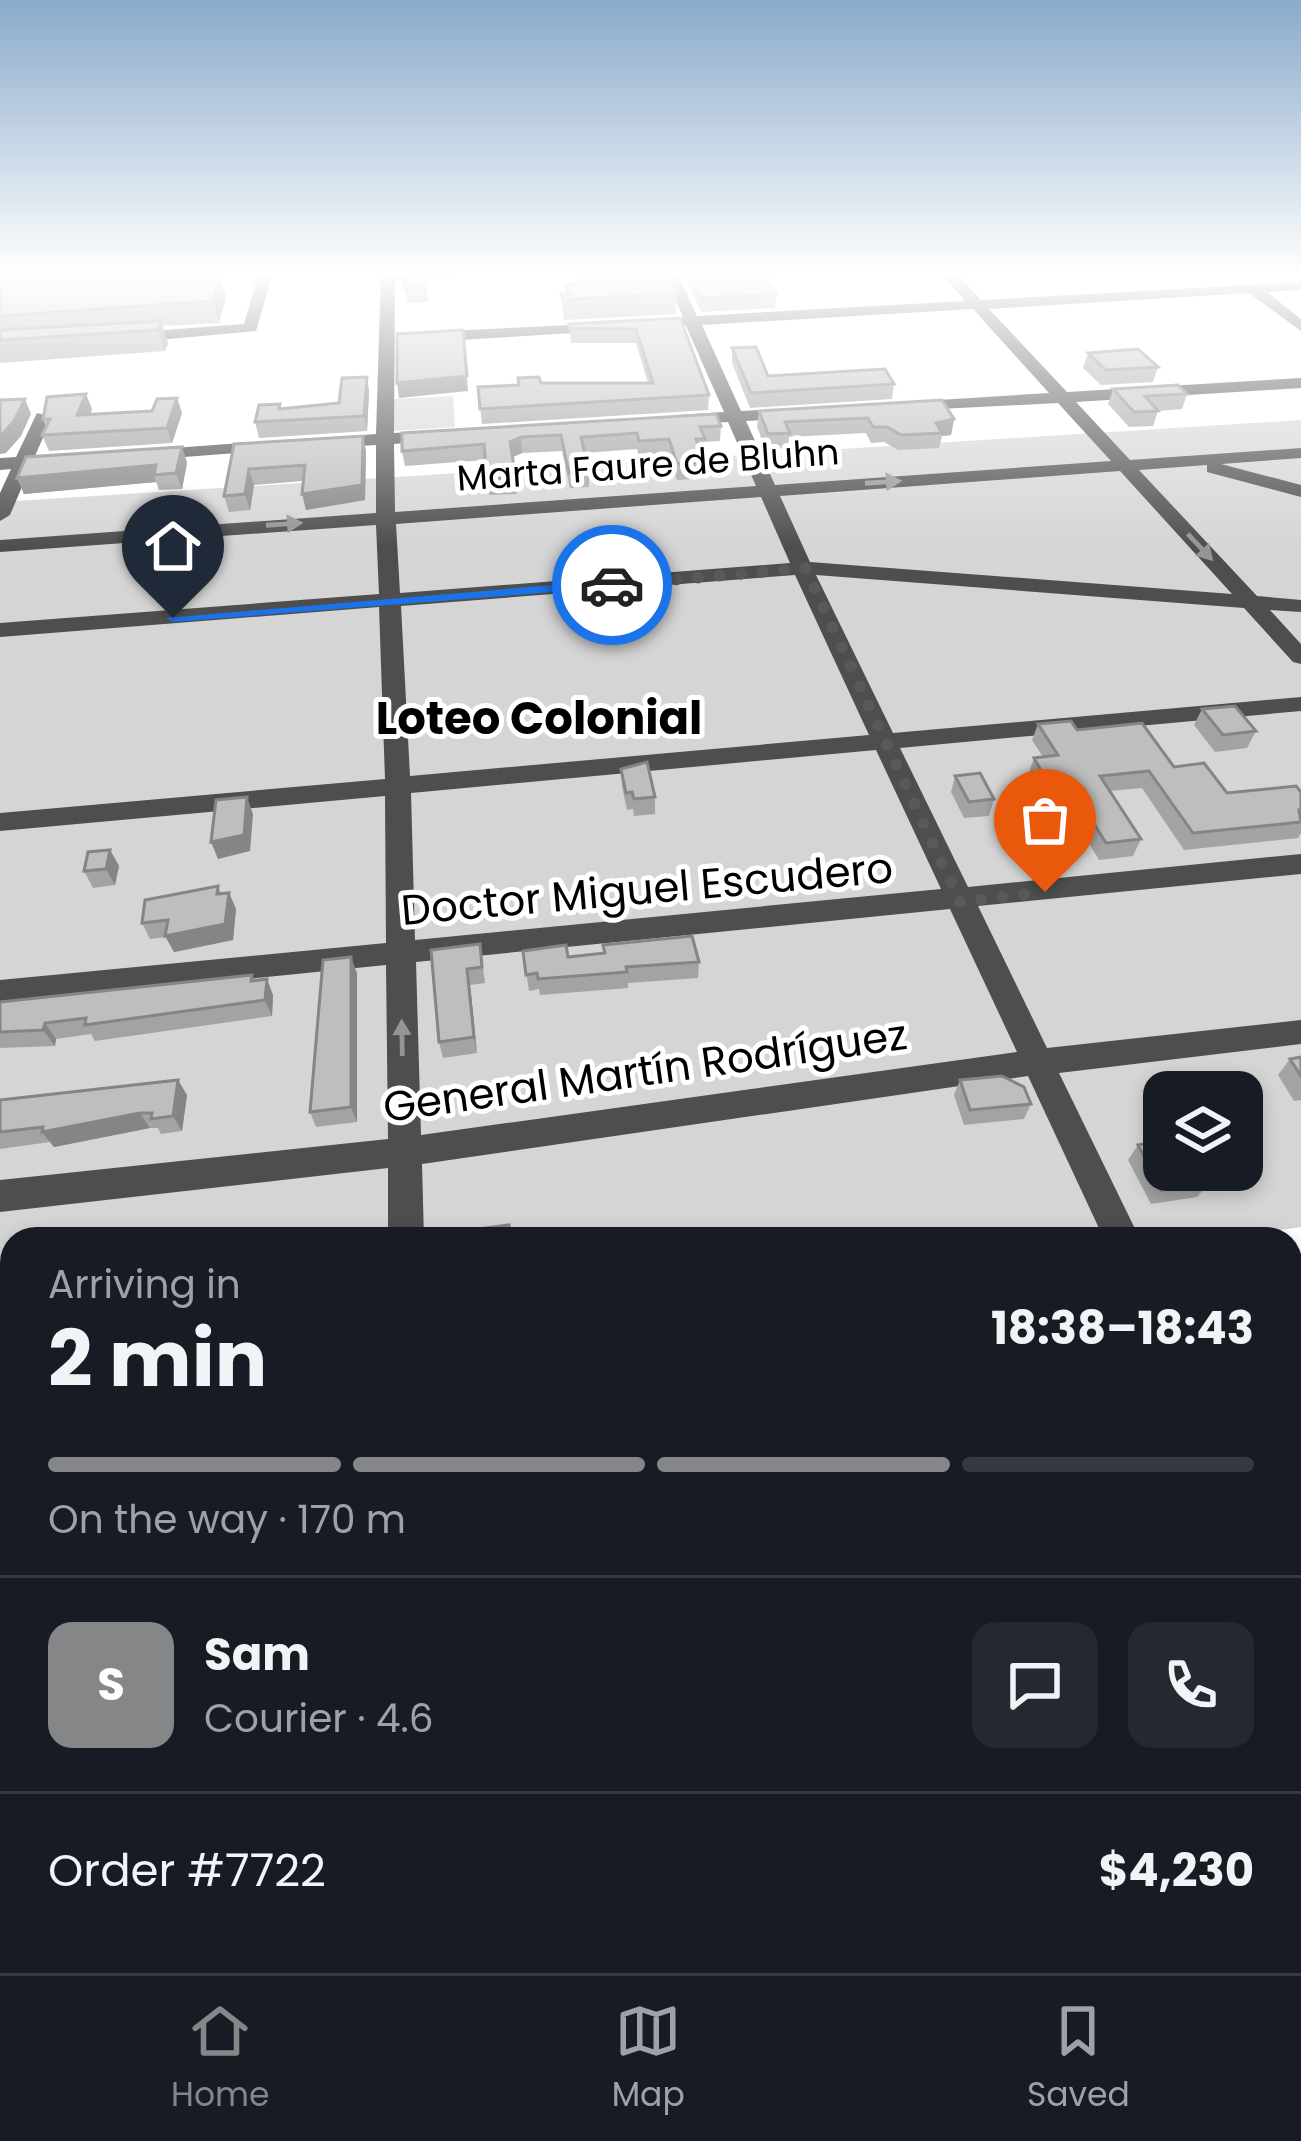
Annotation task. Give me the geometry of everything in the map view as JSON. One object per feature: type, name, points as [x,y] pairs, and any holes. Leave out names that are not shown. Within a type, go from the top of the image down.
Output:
[{"type":"street","points":[[386,364],[385,516],[398,787],[406,1227]]},
{"type":"street","points":[[705,364],[735,416],[1116,1227]]},
{"type":"street","points":[[1029,364],[1301,657]]},
{"type":"street","points":[[874,409],[1301,383]]},
{"type":"street","points":[[667,421],[827,411]]},
{"type":"street","points":[[0,515],[44,417]]},
{"type":"street","points":[[113,457],[463,434]]},
{"type":"street","name":"Marta Faure de Bluhn","points":[[0,546],[1301,453]]},
{"type":"street","points":[[0,464],[91,458]]},
{"type":"street","points":[[1189,461],[1301,491]]},
{"type":"street","points":[[808,578],[1301,623]]},
{"type":"street","points":[[0,648],[808,578],[1301,606]]},
{"type":"street","points":[[0,630],[390,611]]},
{"type":"street","points":[[0,822],[1301,704]]},
{"type":"street","name":"Doctor Miguel Escudero","points":[[0,992],[960,902],[1301,864]]},
{"type":"street","name":"General Martín Rodríguez","points":[[0,1196],[404,1151],[1038,1062],[1301,1033]]},
{"type":"shaded area","points":[[453,396],[455,427],[392,431],[393,399]]},
{"type":"shaded area","points":[[1301,420],[1301,1227],[0,1227],[0,502]]},
{"type":"building","points":[[397,364],[466,364],[467,376],[397,383]]},
{"type":"building","points":[[647,364],[697,364],[709,395],[480,409],[478,387],[519,385],[518,378],[539,377],[541,383],[653,383]]},
{"type":"building","points":[[739,364],[763,364],[768,376],[885,369],[894,384],[751,393]]},
{"type":"building","points":[[1100,364],[1158,367],[1106,370]]},
{"type":"building","points":[[367,377],[364,416],[255,422],[259,405],[280,404],[279,409],[339,403],[342,378]]},
{"type":"building","points":[[1178,385],[1187,394],[1145,396],[1158,411],[1134,412],[1113,389]]},
{"type":"building","points":[[86,394],[77,415],[152,411],[157,399],[177,398],[167,428],[42,435],[50,419],[43,419],[47,397]]},
{"type":"building","points":[[25,399],[14,421],[0,437],[0,400]]},
{"type":"building","points":[[942,400],[954,419],[936,423],[942,433],[901,435],[887,427],[873,427],[868,418],[785,422],[790,433],[768,434],[759,411]]},
{"type":"building","points":[[716,414],[721,426],[700,427],[705,439],[696,439],[704,462],[677,464],[669,439],[639,441],[637,433],[581,437],[589,471],[569,473],[561,435],[521,437],[510,442],[516,478],[487,479],[484,444],[402,451],[402,433]]},
{"type":"building","points":[[363,436],[362,485],[302,494],[305,465],[249,469],[245,494],[224,496],[234,444]]},
{"type":"building","points":[[182,447],[176,473],[154,475],[156,465],[17,478],[26,457]]},
{"type":"building","points":[[1235,706],[1256,731],[1223,735],[1202,709]]},
{"type":"building","points":[[1071,721],[1077,730],[1142,723],[1174,767],[1204,763],[1227,793],[1296,786],[1301,792],[1301,822],[1193,833],[1149,771],[1100,776],[1141,839],[1106,843],[1066,779],[1047,781],[1034,758],[1058,755],[1038,724]]},
{"type":"building","points":[[647,762],[655,797],[634,799],[632,792],[626,793],[621,769]]},
{"type":"building","points":[[980,773],[994,799],[969,802],[955,776]]},
{"type":"building","points":[[247,797],[244,835],[211,842],[216,800]]},
{"type":"building","points":[[110,850],[106,869],[84,871],[88,852]]},
{"type":"building","points":[[218,886],[217,894],[229,893],[225,924],[165,936],[168,920],[142,923],[145,900]]},
{"type":"building","points":[[692,936],[699,962],[538,979],[537,973],[526,975],[523,951],[566,945],[568,957],[605,953],[603,945]]},
{"type":"building","points":[[480,944],[482,967],[467,969],[474,1037],[439,1042],[431,950]]},
{"type":"building","points":[[351,957],[351,1107],[310,1112],[323,960]]},
{"type":"building","points":[[252,975],[251,981],[267,979],[265,1000],[0,1032],[0,1002]]},
{"type":"building","points":[[1301,1057],[1301,1076],[1290,1059]]},
{"type":"building","points":[[1002,1076],[1024,1087],[1031,1104],[970,1110],[960,1080]]},
{"type":"building","points":[[178,1080],[173,1116],[151,1119],[152,1113],[140,1113],[42,1132],[43,1127],[0,1132],[0,1100]]},
{"type":"way so far","points":[[612,585],[805,568],[960,902],[1045,892]]},
{"type":"district","name":"Loteo Colonial","points":[[539,718]]},
{"type":"route","points":[[173,618],[612,585]]}]
